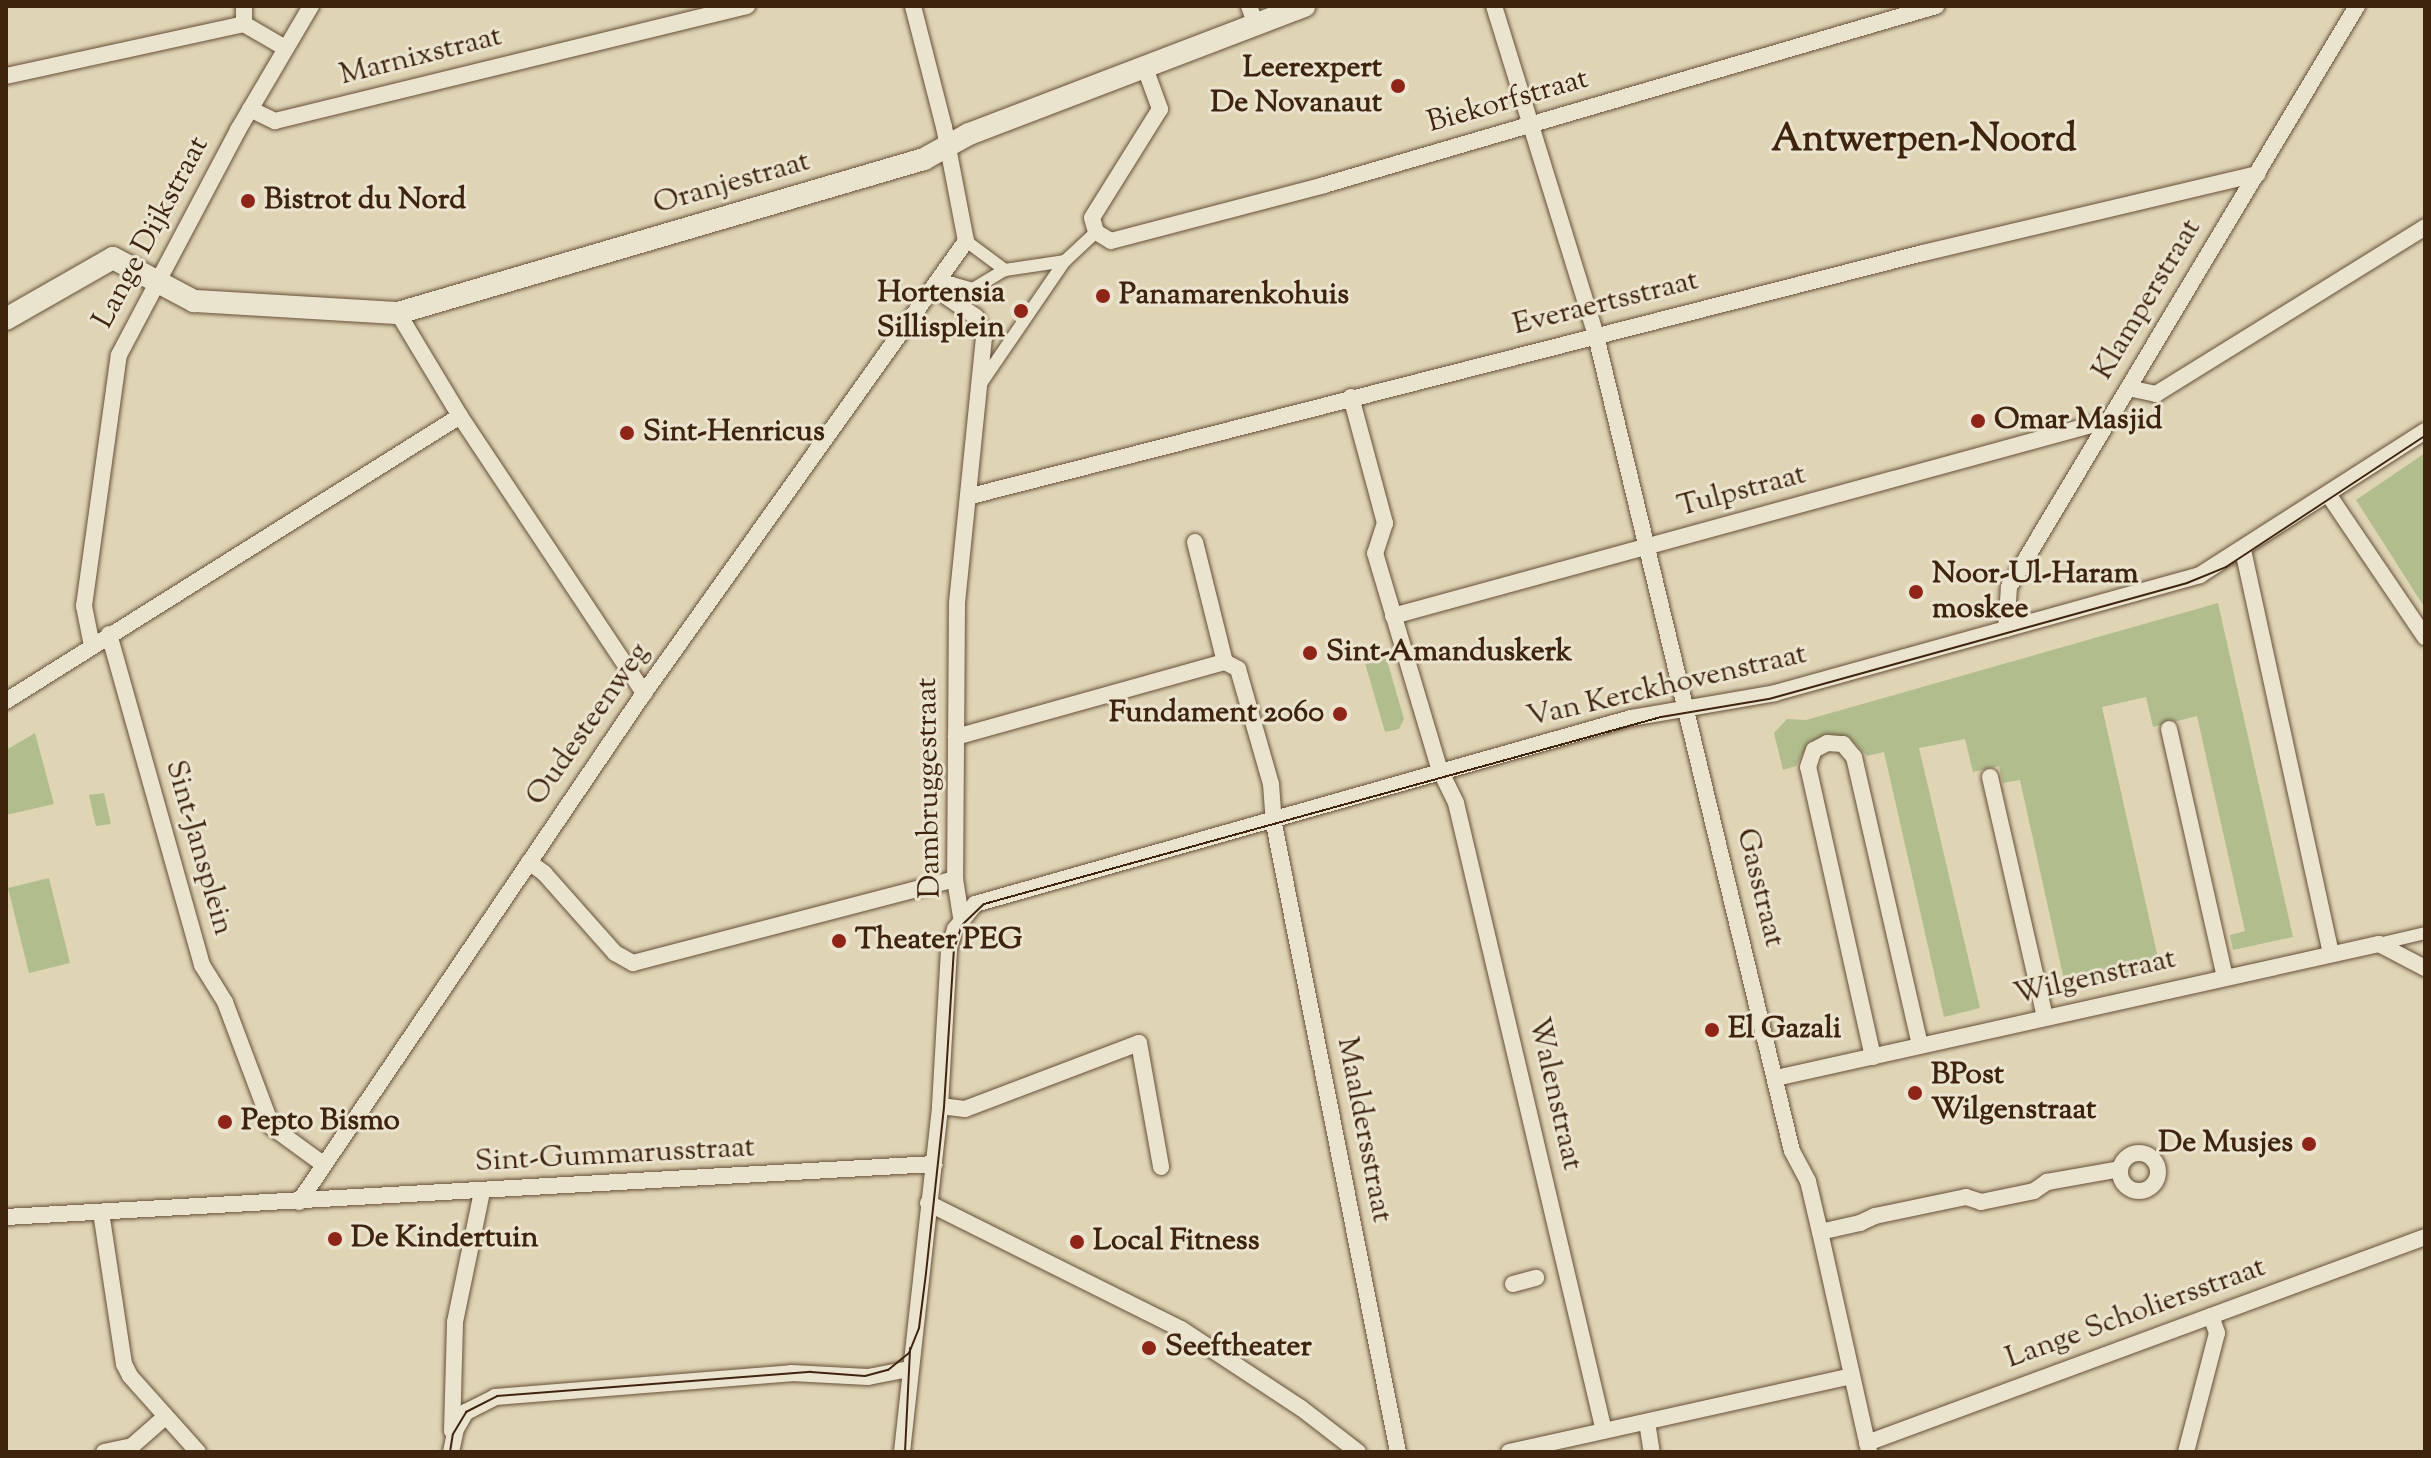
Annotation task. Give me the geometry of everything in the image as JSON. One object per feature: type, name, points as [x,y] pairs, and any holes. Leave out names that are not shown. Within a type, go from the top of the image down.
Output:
[{"type":"street","points":[[244,6],[244,24]]},
{"type":"street","name":"Lange Dijkstraat","points":[[92,646],[84,606],[119,355],[250,109],[311,6]]},
{"type":"street","name":"Marnixstraat","points":[[250,109],[275,121],[747,6]]},
{"type":"street","points":[[913,6],[948,146],[966,241],[1005,270]]},
{"type":"street","name":"Oranjestraat","points":[[6,319],[113,258],[194,301],[398,313],[924,159],[969,134],[1145,68],[1253,16],[1304,6]]},
{"type":"street","name":"Gasstraat","points":[[1494,6],[1596,336],[1792,1151],[1808,1181],[1868,1447]]},
{"type":"street","name":"Biekorfstraat","points":[[1096,232],[1118,242],[1936,6]]},
{"type":"street","name":"Klamperstraat","points":[[2006,629],[2009,587],[2357,6]]},
{"type":"street","points":[[6,76],[244,24],[285,48]]},
{"type":"street","points":[[982,382],[1065,261],[1096,232],[1093,226],[1094,211],[1160,109],[1145,68]]},
{"type":"street","name":"Everaertsstraat","points":[[971,496],[1351,397],[2258,174]]},
{"type":"street","points":[[2128,388],[2156,394],[2425,227]]},
{"type":"street","points":[[934,288],[966,241]]},
{"type":"street","points":[[934,288],[952,283],[973,289],[1005,270],[1065,261]]},
{"type":"street","name":"Dambruggestraat","points":[[902,1452],[940,1106],[949,948],[961,918],[955,879],[957,604],[982,382],[982,326],[976,317],[934,288]]},
{"type":"street","name":"Oudesteenweg","points":[[299,1202],[644,693],[934,288]]},
{"type":"street","points":[[398,313],[460,416],[644,693]]},
{"type":"street","name":"Walenstraat","points":[[1351,397],[1385,523],[1375,553],[1440,772],[1456,803],[1551,1275],[1604,1431]]},
{"type":"street","points":[[6,701],[460,416]]},
{"type":"street","name":"Tulpstraat","points":[[1393,616],[2106,421]]},
{"type":"street","name":"Van Kerckhovenstraat","points":[[961,918],[981,900],[1631,718],[1775,693],[2200,575],[2425,431]]},
{"type":"street","points":[[2328,494],[2425,637]]},
{"type":"street","name":"Maaldersstraat","points":[[1195,542],[1225,662],[1238,669],[1271,784],[1275,819],[1398,1452]]},
{"type":"street","points":[[2243,550],[2331,954]]},
{"type":"street","name":"Sint-Jansplein","points":[[109,634],[202,965],[225,1002],[272,1127],[323,1164]]},
{"type":"street","points":[[956,737],[1225,662]]},
{"type":"street","points":[[2169,729],[2225,978]]},
{"type":"street","points":[[1873,1057],[1808,767],[1814,750],[1827,743],[1843,744],[1854,757],[1920,1046]]},
{"type":"street","points":[[1990,777],[2045,1018]]},
{"type":"street","points":[[529,862],[544,873],[615,953],[633,963],[955,879]]},
{"type":"street","name":"Wilgenstraat","points":[[1776,1078],[2425,933]]},
{"type":"street","points":[[2379,944],[2425,968]]},
{"type":"street","points":[[940,1106],[965,1109],[1139,1043],[1161,1167]]},
{"type":"street","name":"Sint-Gummarusstraat","points":[[299,1202],[934,1164]]},
{"type":"street","points":[[1820,1232],[1966,1197],[1981,1202],[2034,1191],[2047,1182],[2120,1169]]},
{"type":"street","points":[[451,1452],[455,1322],[482,1192]]},
{"type":"street","points":[[6,1217],[299,1202]]},
{"type":"street","points":[[928,1203],[1181,1329],[1301,1408],[1358,1452]]},
{"type":"street","points":[[101,1212],[124,1364],[165,1417],[198,1452]]},
{"type":"street","name":"Lange Scholiersstraat","points":[[1868,1447],[2425,1237]]},
{"type":"street","points":[[1513,1284],[1551,1275]]},
{"type":"street","points":[[2186,1452],[2217,1333],[2211,1316]]},
{"type":"street","points":[[451,1452],[456,1429],[466,1412],[486,1399],[508,1395],[791,1373],[868,1377],[909,1369]]},
{"type":"street","points":[[1509,1452],[1851,1376]]},
{"type":"street","points":[[104,1452],[132,1446],[165,1417]]},
{"type":"street","points":[[1647,1422],[1652,1452]]},
{"type":"green space","points":[[2425,453],[2425,608],[2356,500]]},
{"type":"green space","points":[[2218,603],[2293,937],[2233,950],[2230,935],[2245,931],[2197,716],[2153,727],[2146,697],[2102,707],[2160,967],[2066,989],[2020,780],[2003,783],[1999,766],[1973,772],[1965,739],[1919,748],[1980,1008],[1944,1017],[1884,752],[1867,756],[1849,737],[1829,734],[1810,741],[1796,766],[1783,770],[1774,733],[1787,719],[1806,720]]},
{"type":"green space","points":[[1384,650],[1404,719],[1399,729],[1385,732],[1363,656]]},
{"type":"green space","points":[[35,733],[54,804],[6,815],[6,750]]},
{"type":"green space","points":[[104,793],[111,824],[96,826],[89,795]]},
{"type":"green space","points":[[49,878],[70,963],[29,973],[8,888]]},
{"type":"tram line","points":[[450,1452],[453,1434],[466,1412],[497,1396],[811,1372],[865,1376],[888,1370],[909,1353],[919,1328],[926,1273],[944,1107],[954,949],[962,925],[984,904],[1661,717],[1769,699],[2187,583],[2226,567],[2425,436]]},
{"type":"tram line","points":[[905,1452],[910,1348]]},
{"type":"place","name":"Leerexpert De Novanaut","points":[[1398,86]]},
{"type":"place","name":"Bistrot du Nord","points":[[248,201]]},
{"type":"place","name":"Panamarenkohuis","points":[[1103,296]]},
{"type":"place","name":"Hortensia Sillisplein","points":[[1021,311]]},
{"type":"place","name":"Omar Masjid","points":[[1978,421]]},
{"type":"place","name":"Sint-Henricus","points":[[627,433]]},
{"type":"place","name":"Noor-Ul-Haram moskee","points":[[1916,592]]},
{"type":"place","name":"Sint-Amanduskerk","points":[[1310,653]]},
{"type":"place","name":"Fundament 2060","points":[[1340,714]]},
{"type":"place","name":"Theater PEG","points":[[839,941]]},
{"type":"place","name":"El Gazali","points":[[1712,1030]]},
{"type":"place","name":"BPost Wilgenstraat","points":[[1915,1093]]},
{"type":"place","name":"Pepto Bismo","points":[[225,1122]]},
{"type":"place","name":"De Musjes","points":[[2309,1144]]},
{"type":"place","name":"De Kindertuin","points":[[335,1239]]},
{"type":"place","name":"Local Fitness","points":[[1077,1242]]},
{"type":"place","name":"Seeftheater","points":[[1149,1348]]},
{"type":"district","name":"Antwerpen-Noord","points":[[1924,142]]}]
